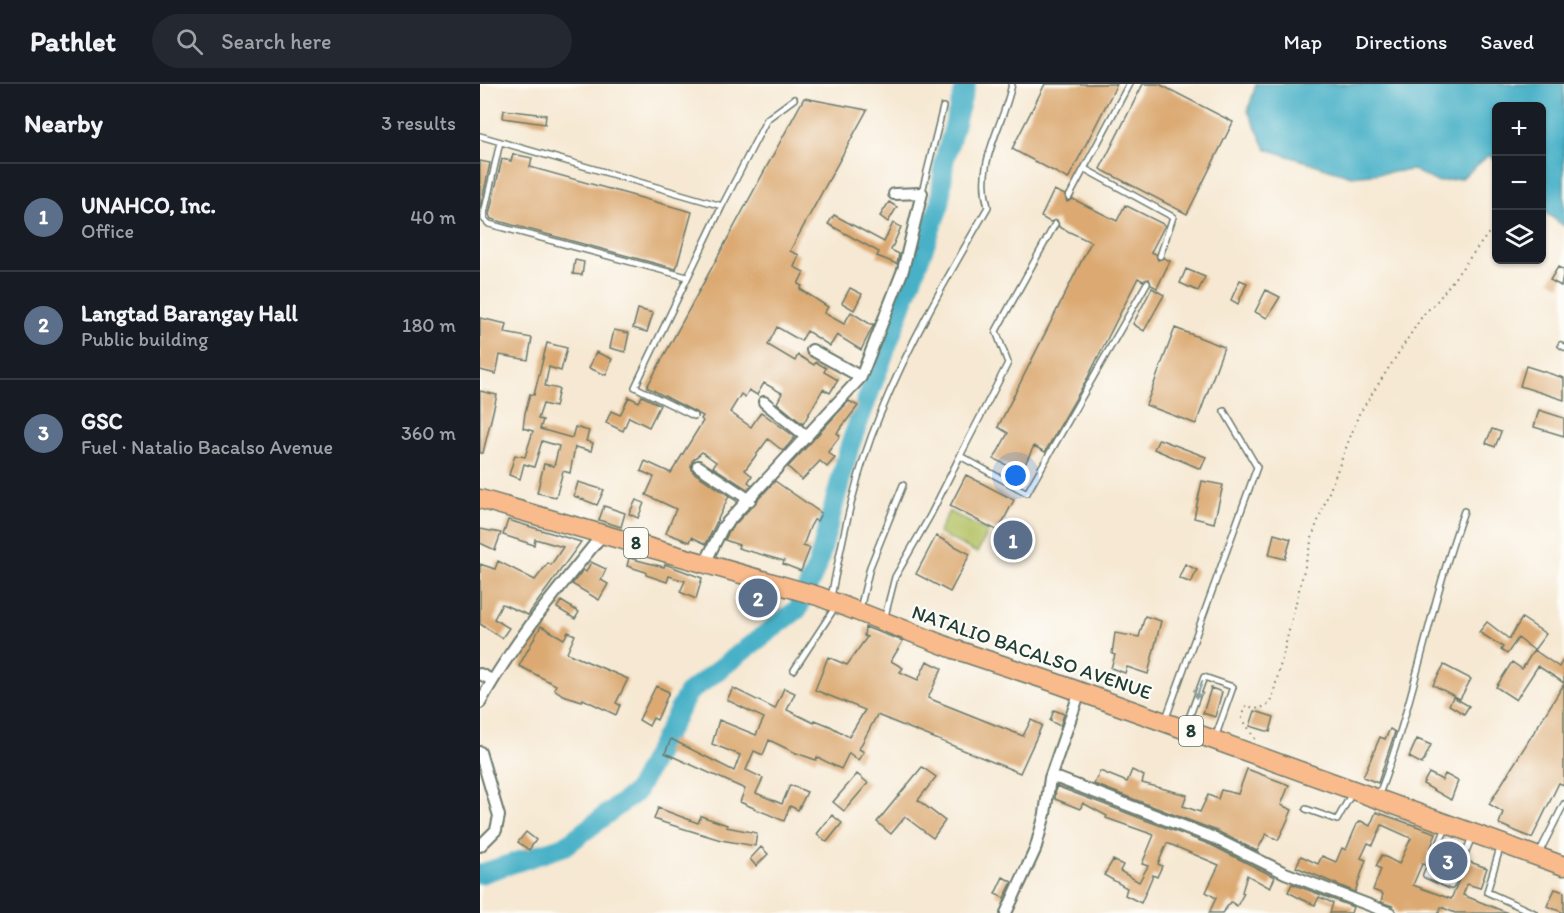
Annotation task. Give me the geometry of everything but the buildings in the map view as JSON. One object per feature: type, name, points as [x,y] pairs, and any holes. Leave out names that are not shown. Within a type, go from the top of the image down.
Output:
[{"type":"highway","name":"NATALIO BACALSO AVENUE","points":[[480,499],[793,588],[859,614],[1080,691],[1564,866]]},
{"type":"street","points":[[705,563],[723,527],[861,376],[903,270],[922,193],[894,194]]},
{"type":"street","points":[[812,350],[861,376]]},
{"type":"street","points":[[764,402],[807,437]]},
{"type":"street","points":[[698,466],[750,500]]},
{"type":"street","points":[[480,703],[492,680],[544,606],[603,534]]},
{"type":"street","points":[[480,674],[492,680]]},
{"type":"street","points":[[1006,913],[1035,850],[1045,814],[1050,778],[1080,691]]},
{"type":"street","points":[[480,752],[499,816],[496,830],[480,846]]},
{"type":"street","points":[[1050,778],[1060,779],[1214,838],[1285,873],[1390,913]]},
{"type":"lane","points":[[794,670],[828,601],[849,511],[878,419],[922,320],[988,207],[982,186],[988,157],[1007,109],[1012,84]]},
{"type":"lane","points":[[1069,197],[1129,84]]},
{"type":"lane","points":[[694,416],[635,387],[687,277],[767,119],[795,99]]},
{"type":"lane","points":[[922,193],[944,107]]},
{"type":"lane","points":[[480,136],[722,206]]},
{"type":"lane","points":[[500,142],[484,214],[484,219],[489,224],[687,277]]},
{"type":"lane","points":[[1085,169],[1173,217],[1160,256]]},
{"type":"lane","points":[[884,623],[895,577],[930,516],[1008,363],[996,331],[1055,224]]},
{"type":"lane","points":[[960,456],[1027,493],[1147,283]]},
{"type":"lane","points":[[1164,722],[1257,466],[1224,411]]},
{"type":"lane","points":[[859,614],[870,567],[903,485]]},
{"type":"lane","points":[[1378,798],[1395,755],[1445,563],[1464,511]]},
{"type":"lane","points":[[1185,729],[1204,677],[1233,687],[1214,740]]},
{"type":"lane","points":[[1306,809],[1337,820],[1354,790]]},
{"type":"lane","points":[[1537,856],[1551,824],[1564,804]]},
{"type":"lane","points":[[1448,824],[1426,875],[1451,886],[1474,833]]},
{"type":"lane","points":[[1502,843],[1487,892],[1534,913]]},
{"type":"path","points":[[1248,752],[1256,739],[1242,718],[1246,706],[1258,709],[1271,703],[1313,534],[1359,414],[1423,315],[1438,300],[1492,229]]},
{"type":"green space","points":[[949,511],[988,532],[977,553],[938,533]]},
{"type":"water","points":[[1256,84],[1564,84],[1564,226],[1546,213],[1546,102],[1492,102],[1492,158],[1489,155],[1462,178],[1437,182],[1413,170],[1351,176],[1266,149],[1248,111]]},
{"type":"waterway","points":[[480,874],[565,846],[636,792],[688,693],[798,609],[818,564],[850,445],[940,204],[944,162],[966,84]]},
{"type":"place","name":"UNAHCO, Inc.","points":[[1013,540]]},
{"type":"place","name":"Langtad Barangay Hall","points":[[758,598]]},
{"type":"place","name":"GSC","points":[[1448,861]]}]
